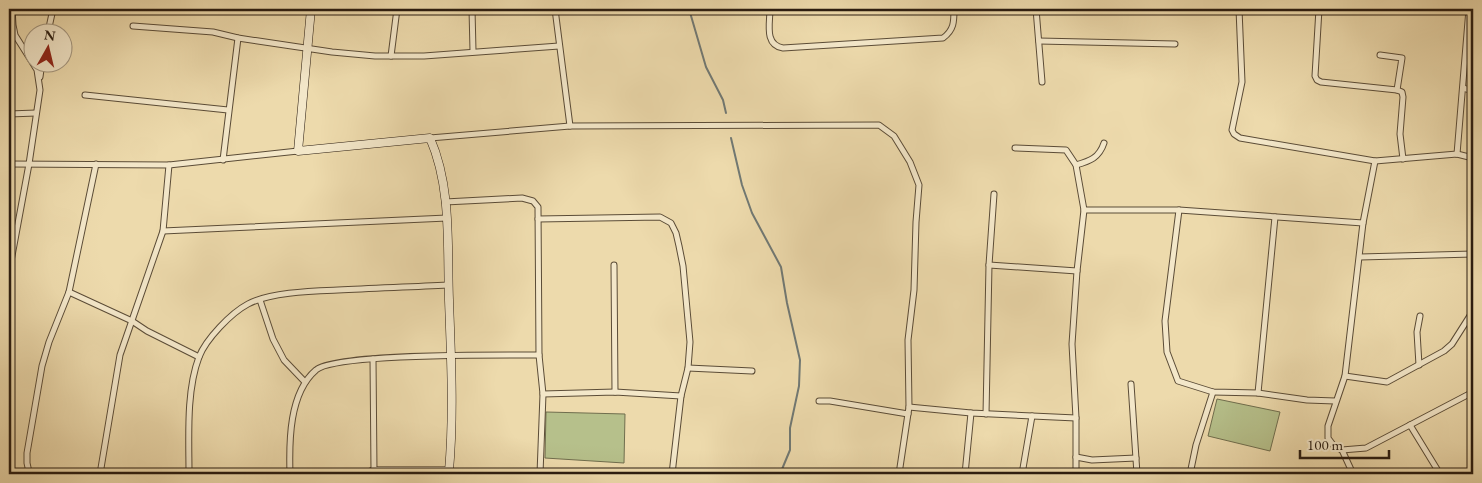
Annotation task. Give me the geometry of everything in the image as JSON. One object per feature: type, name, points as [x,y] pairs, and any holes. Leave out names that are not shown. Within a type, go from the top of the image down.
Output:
[{"type":"street","points":[[12,9],[12,25],[16,35],[40,77]]},
{"type":"street","points":[[50,22],[53,9]]},
{"type":"street","points":[[298,151],[311,9]]},
{"type":"street","points":[[391,56],[397,9]]},
{"type":"street","points":[[472,9],[474,51]]},
{"type":"street","points":[[555,9],[570,126]]},
{"type":"street","points":[[770,9],[770,41],[777,48],[943,38],[951,32],[954,22],[954,9]]},
{"type":"street","points":[[1036,9],[1042,82]]},
{"type":"street","points":[[1239,9],[1242,82],[1232,130],[1240,138],[1375,161],[1457,154],[1473,158]]},
{"type":"street","points":[[1319,9],[1315,76],[1317,80],[1402,92],[1400,134],[1403,159]]},
{"type":"street","points":[[1457,154],[1469,9]]},
{"type":"street","points":[[133,26],[213,32],[238,38],[340,53],[391,56],[424,56],[559,46]]},
{"type":"street","points":[[222,160],[238,38]]},
{"type":"street","points":[[1039,41],[1175,44]]},
{"type":"street","points":[[1380,55],[1402,58],[1398,90]]},
{"type":"street","points":[[9,272],[29,164],[40,90],[41,72]]},
{"type":"street","points":[[1463,88],[1473,91]]},
{"type":"street","points":[[85,95],[228,110]]},
{"type":"street","points":[[9,114],[36,113]]},
{"type":"street","points":[[9,164],[169,164],[570,126],[879,125],[894,136],[910,162],[919,185],[914,290],[908,340],[909,407],[899,474]]},
{"type":"street","points":[[430,138],[435,152],[447,218],[451,356],[450,471]]},
{"type":"street","points":[[1076,165],[1094,159],[1102,151],[1104,143]]},
{"type":"street","points":[[1015,148],[1066,150],[1076,165],[1084,210],[1077,271],[1072,344],[1076,418],[1076,474]]},
{"type":"street","points":[[1375,161],[1364,223],[1345,376],[1328,426],[1328,438],[1334,446],[1342,450],[1366,448],[1473,392]]},
{"type":"street","points":[[33,474],[29,472],[27,453],[42,366],[69,292],[96,164]]},
{"type":"street","points":[[100,474],[116,370],[163,231],[169,164]]},
{"type":"street","points":[[986,414],[988,265],[994,194]]},
{"type":"street","points":[[445,202],[522,198],[533,201],[538,207],[540,355],[543,394],[540,474]]},
{"type":"street","points":[[1084,210],[1179,210],[1364,223]]},
{"type":"street","points":[[1179,210],[1165,321],[1167,352],[1178,381],[1213,392],[1335,401]]},
{"type":"street","points":[[538,218],[660,217],[671,223],[676,233],[683,266],[690,342],[688,368],[681,396],[672,474]]},
{"type":"street","points":[[1258,394],[1275,217]]},
{"type":"street","points":[[163,231],[447,218]]},
{"type":"street","points":[[1360,257],[1472,256]]},
{"type":"street","points":[[614,265],[615,392]]},
{"type":"street","points":[[988,265],[1077,271]]},
{"type":"street","points":[[188,474],[189,417],[199,357],[208,340],[248,304],[296,292],[448,285]]},
{"type":"street","points":[[69,292],[132,321],[147,332],[199,357]]},
{"type":"street","points":[[260,300],[273,339],[284,360],[305,382]]},
{"type":"street","points":[[1345,376],[1387,382],[1444,351],[1452,344],[1473,311]]},
{"type":"street","points":[[1419,365],[1417,332],[1420,316]]},
{"type":"street","points":[[290,474],[289,445],[299,394],[305,382],[316,369],[324,365],[373,359],[540,355]]},
{"type":"street","points":[[373,359],[374,471]]},
{"type":"street","points":[[688,368],[752,371]]},
{"type":"street","points":[[1131,384],[1137,474]]},
{"type":"street","points":[[543,394],[615,392],[681,396]]},
{"type":"street","points":[[1190,474],[1196,445],[1213,392]]},
{"type":"street","points":[[819,401],[830,401],[908,414]]},
{"type":"street","points":[[909,407],[986,414],[1076,418]]},
{"type":"street","points":[[965,474],[971,413]]},
{"type":"street","points":[[1022,474],[1032,416]]},
{"type":"street","points":[[1410,425],[1440,474]]},
{"type":"street","points":[[1342,450],[1353,474]]},
{"type":"street","points":[[1076,458],[1092,460],[1136,458]]},
{"type":"street","points":[[364,474],[374,471],[450,471],[478,474]]},
{"type":"green space","points":[[1217,399],[1280,412],[1270,451],[1208,436]]},
{"type":"green space","points":[[546,412],[625,414],[624,463],[545,458]]},
{"type":"waterway","points":[[689,9],[706,67],[723,100],[726,113]]},
{"type":"waterway","points":[[731,138],[742,185],[752,213],[781,267],[800,360],[799,386],[790,428],[790,450],[780,474]]}]
